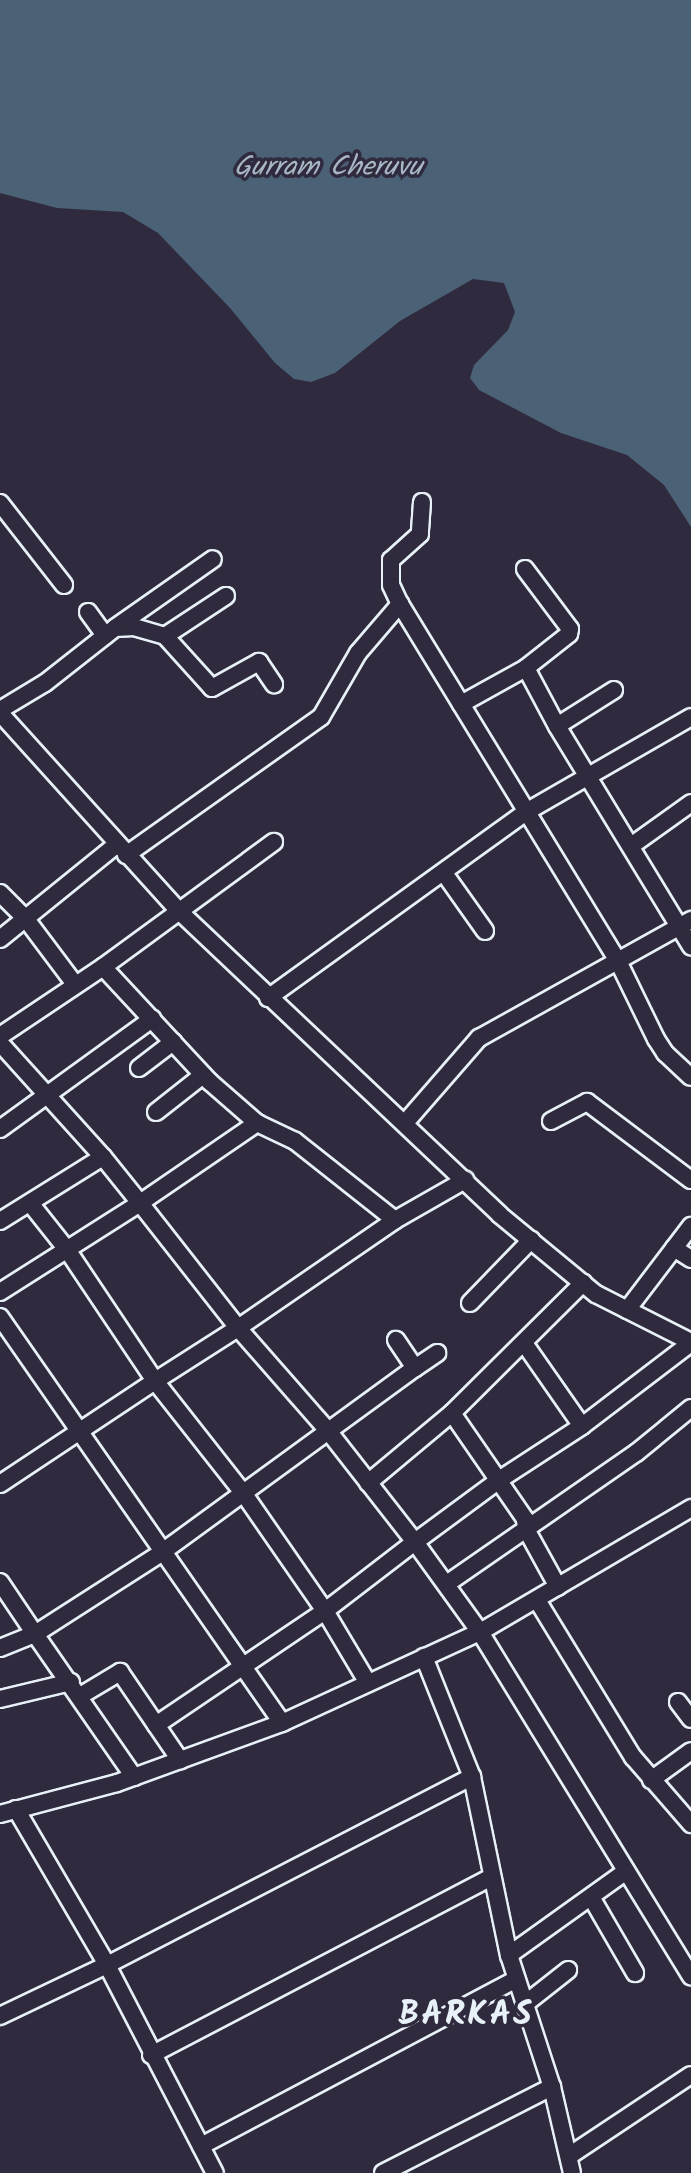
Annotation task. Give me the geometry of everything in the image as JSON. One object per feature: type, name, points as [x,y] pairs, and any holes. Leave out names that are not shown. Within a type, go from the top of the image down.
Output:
[{"type":"street","points":[[422,502],[420,534],[391,560],[391,585],[617,959],[656,1039],[665,1053],[691,1077]]},
{"type":"street","points":[[0,503],[64,585]]},
{"type":"street","points":[[156,1725],[325,1611],[499,1480],[582,1426],[691,1342],[627,1310],[583,1283],[465,1180],[181,913],[121,850],[0,712],[45,683],[110,631],[213,559]]},
{"type":"street","points":[[461,704],[526,668],[569,634],[570,629],[525,569]]},
{"type":"street","points":[[165,636],[226,596]]},
{"type":"street","points":[[0,939],[121,850],[321,717],[358,653],[400,604]]},
{"type":"street","points":[[88,612],[110,631]]},
{"type":"street","points":[[110,631],[134,627],[165,636],[212,688],[259,662],[274,684]]},
{"type":"street","points":[[526,668],[586,776],[685,924],[691,946]]},
{"type":"street","points":[[557,726],[614,690]]},
{"type":"street","points":[[268,998],[526,812],[691,717]]},
{"type":"street","points":[[631,846],[691,803]]},
{"type":"street","points":[[0,1036],[181,913],[274,842]]},
{"type":"street","points":[[444,873],[485,931]]},
{"type":"street","points":[[0,893],[26,919],[74,983]]},
{"type":"street","points":[[405,1123],[479,1038],[685,924]]},
{"type":"street","points":[[103,967],[203,1075],[257,1123],[295,1141],[395,1220]]},
{"type":"street","points":[[0,1129],[152,1019]]},
{"type":"street","points":[[139,1068],[173,1042]]},
{"type":"street","points":[[0,1043],[103,1157],[238,1328],[329,1432],[448,1583],[691,1976]]},
{"type":"street","points":[[156,1112],[203,1075]]},
{"type":"street","points":[[551,1121],[587,1102],[691,1180]]},
{"type":"street","points":[[0,1292],[68,1251],[257,1123]]},
{"type":"street","points":[[0,1221],[103,1157]]},
{"type":"street","points":[[0,1484],[238,1328],[395,1220],[465,1180]]},
{"type":"street","points":[[30,1203],[68,1251],[155,1381],[244,1494],[325,1611],[368,1683]]},
{"type":"street","points":[[627,1310],[691,1226]]},
{"type":"street","points":[[470,1303],[531,1240]]},
{"type":"street","points":[[674,1248],[691,1259]]},
{"type":"street","points":[[368,1483],[452,1413],[583,1283]]},
{"type":"street","points":[[0,1317],[241,1669],[282,1723]]},
{"type":"street","points":[[396,1340],[415,1368]]},
{"type":"street","points":[[524,1343],[582,1426]]},
{"type":"street","points":[[0,1648],[35,1634],[161,1553],[437,1353]]},
{"type":"street","points":[[448,1583],[636,1453],[691,1408]]},
{"type":"street","points":[[452,1413],[525,1519],[526,1529],[558,1587]]},
{"type":"street","points":[[215,2173],[151,2055],[107,1965],[8,1811],[134,1777],[282,1723],[480,1632],[690,1510]]},
{"type":"street","points":[[0,1582],[134,1777]]},
{"type":"street","points":[[537,1600],[633,1757],[691,1824]]},
{"type":"street","points":[[424,1657],[472,1777],[509,1955],[552,2087],[570,2165],[691,2075]]},
{"type":"street","points":[[0,1699],[75,1689],[120,1672],[180,1760]]},
{"type":"street","points":[[678,1702],[691,1719]]},
{"type":"street","points":[[651,1780],[691,1751]]},
{"type":"street","points":[[0,2016],[107,1965],[472,1777]]},
{"type":"street","points":[[509,1955],[625,1872]]},
{"type":"street","points":[[151,2055],[492,1877]]},
{"type":"street","points":[[591,1897],[635,1973]]},
{"type":"street","points":[[525,2004],[568,1970]]},
{"type":"street","points":[[201,2146],[517,1979]]},
{"type":"street","points":[[383,2173],[552,2087]]},
{"type":"water","name":"Gurram Cheruvu","points":[[0,0],[691,0],[691,527],[664,485],[627,455],[561,433],[479,390],[470,378],[474,365],[508,330],[515,312],[504,283],[473,279],[400,321],[335,373],[311,382],[294,379],[275,363],[230,308],[158,233],[123,212],[57,208],[0,193]]},
{"type":"district","name":"BARKAS","points":[[466,2016]]}]
